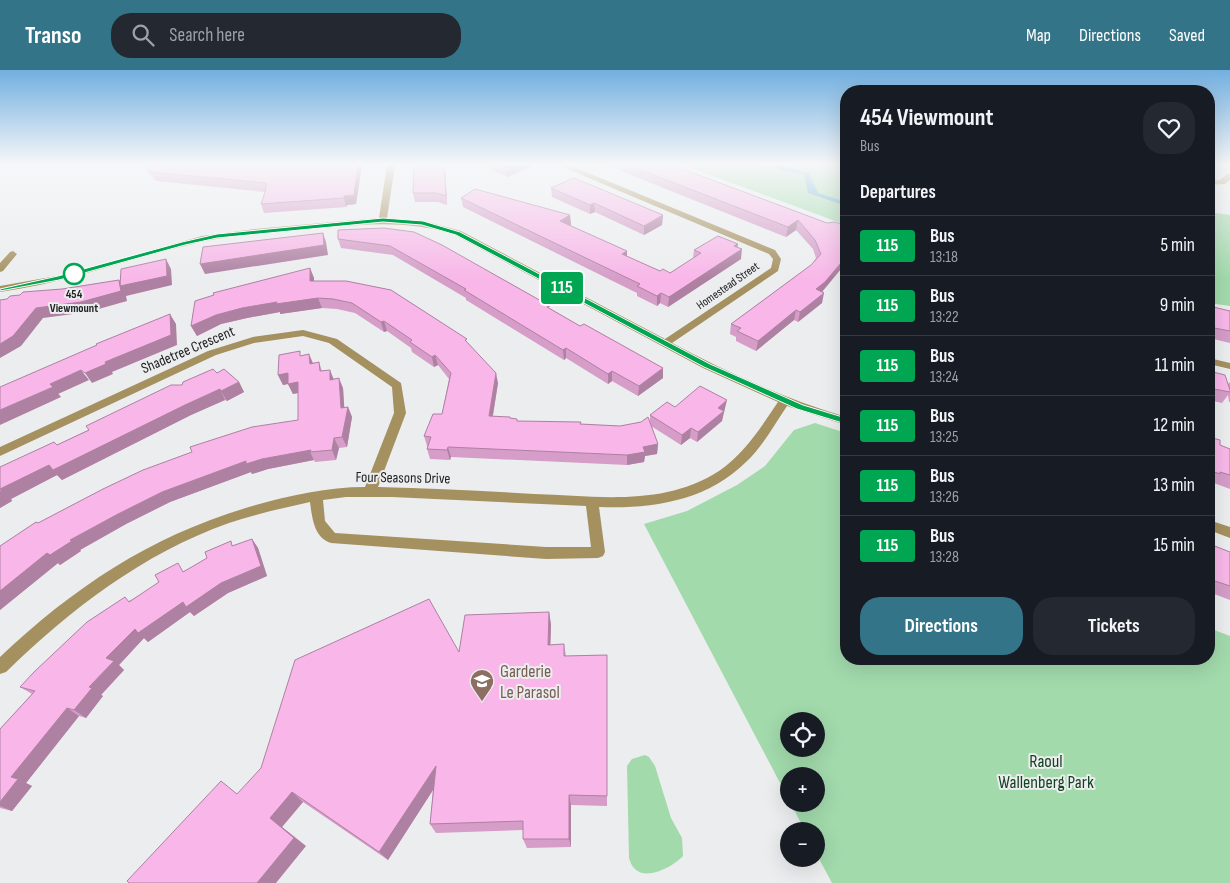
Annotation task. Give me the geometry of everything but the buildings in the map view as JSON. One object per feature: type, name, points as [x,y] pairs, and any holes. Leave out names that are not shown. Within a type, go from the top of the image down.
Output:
[{"type":"street","points":[[383,220],[385,203]]},
{"type":"street","name":"Homestead Street","points":[[654,203],[772,252],[777,259],[775,269],[666,344]]},
{"type":"street","points":[[0,289],[59,278],[184,243],[217,236],[383,220],[423,223],[458,233],[707,366],[800,407],[840,419]]},
{"type":"street","points":[[0,269],[13,254]]},
{"type":"street","name":"Shadetree Crescent","points":[[0,452],[212,353],[253,340],[303,333],[333,341],[397,386],[400,414],[370,491]]},
{"type":"street","points":[[1215,362],[1230,366]]},
{"type":"street","name":"Four Seasons Drive","points":[[0,668],[30,638],[82,594],[132,562],[182,535],[248,511],[316,496],[370,491],[592,502],[646,501],[675,496],[696,489],[733,468],[757,442],[785,400]]},
{"type":"street","points":[[316,496],[319,523],[331,538],[546,554],[598,552],[592,502]]},
{"type":"street","points":[[1215,527],[1230,533]]},
{"type":"green space","points":[[786,203],[840,203],[840,223]]},
{"type":"green space","points":[[1215,213],[1230,215],[1230,306],[1215,304]]},
{"type":"green space","name":"Raoul Wallenberg Park","points":[[815,423],[840,431],[840,665],[1215,665],[1215,630],[1230,636],[1230,883],[832,883],[823,867],[825,867],[825,822],[800,822],[795,812],[825,812],[825,767],[780,767],[780,783],[644,524],[687,511],[737,485],[765,466],[794,430]]},
{"type":"green space","points":[[645,755],[649,757],[655,766],[671,818],[682,838],[683,856],[667,868],[653,873],[640,872],[634,868],[629,858],[627,766],[632,759]]},
{"type":"bus line","name":"115","points":[[0,289],[24,286],[97,269],[184,243],[217,236],[383,220],[423,223],[458,233],[707,366],[800,407],[840,419]]},
{"type":"place","name":"454 Viewmount","points":[[74,274]]},
{"type":"place","name":"Garderie Le Parasol","points":[[482,702]]}]
